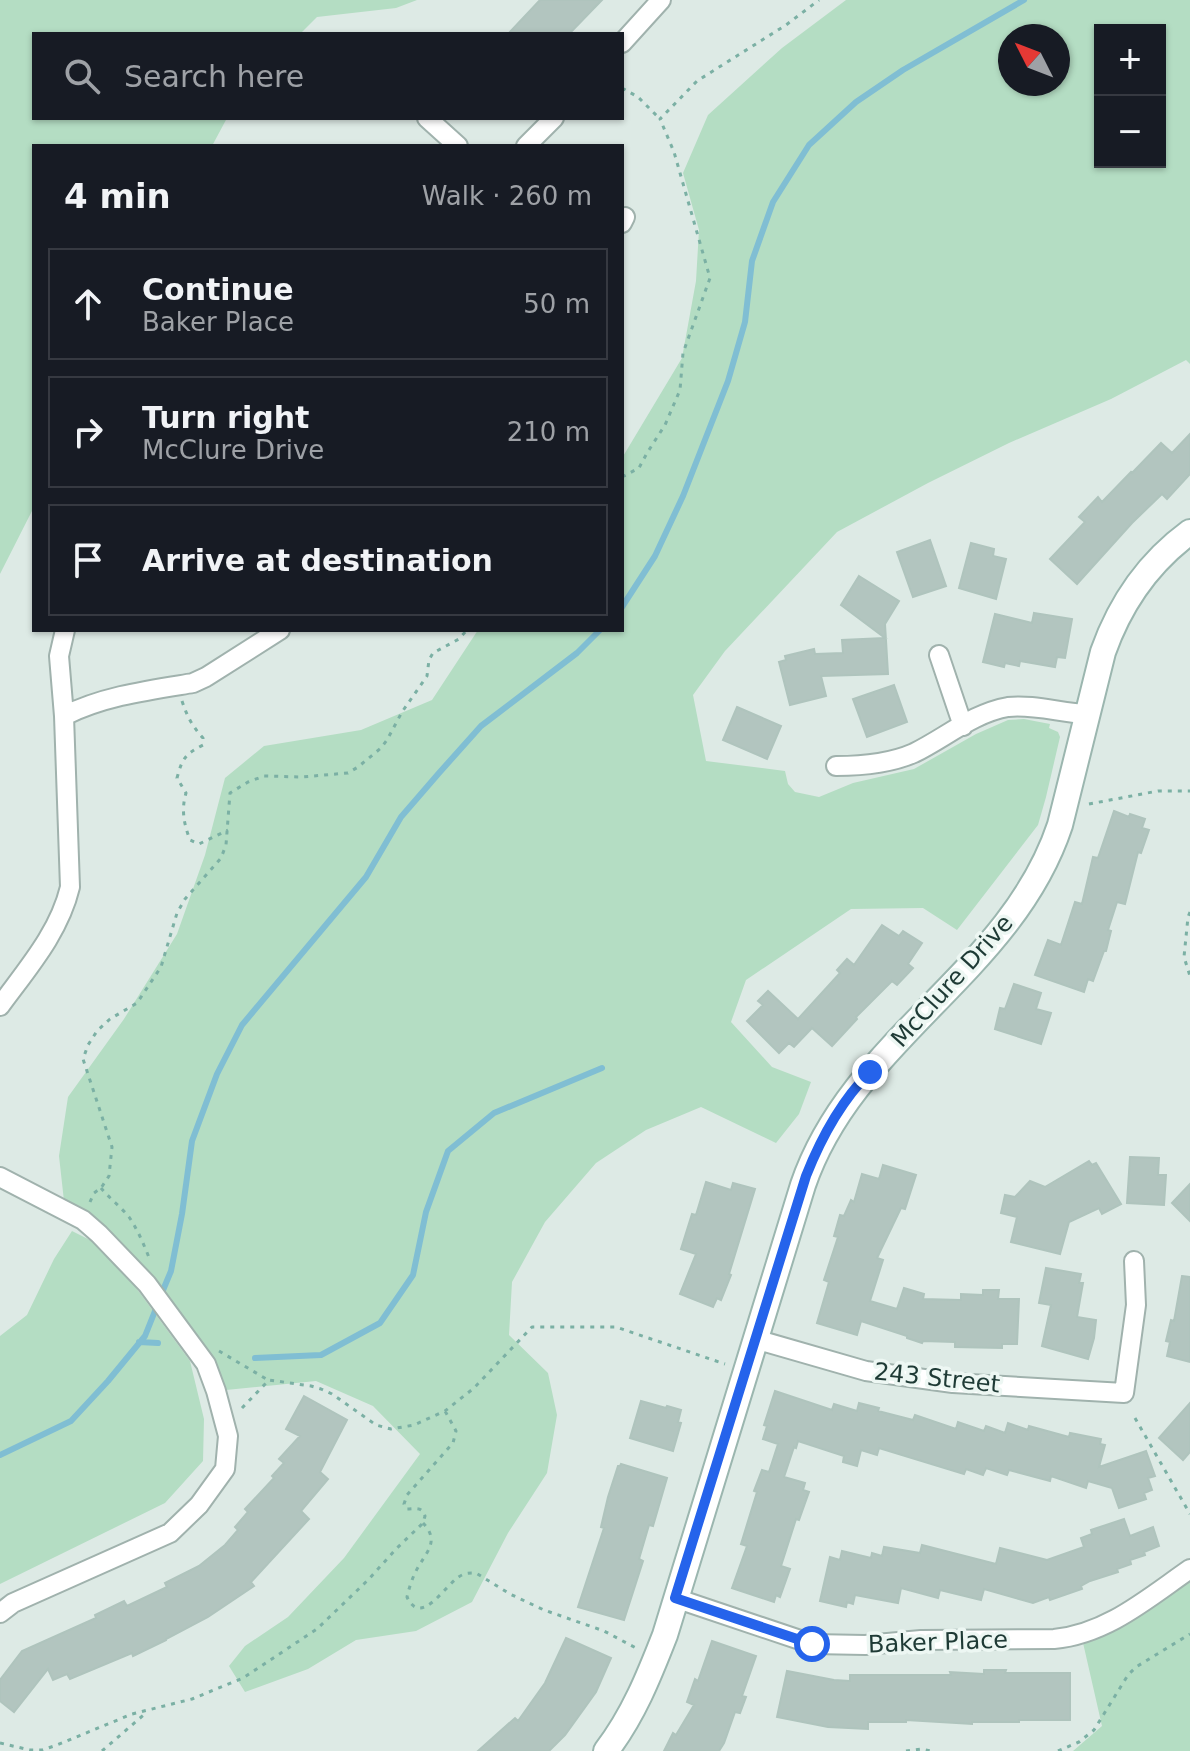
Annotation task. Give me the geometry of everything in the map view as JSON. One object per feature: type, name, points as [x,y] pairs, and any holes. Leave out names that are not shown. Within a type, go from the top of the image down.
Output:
[{"type":"street","points":[[624,41],[661,0]]},
{"type":"street","points":[[429,120],[456,144]]},
{"type":"street","points":[[528,144],[552,120]]},
{"type":"street","name":"McClure Drive","points":[[606,1751],[649,1677],[665,1635],[806,1176],[824,1137],[861,1081],[1002,930],[1024,900],[1057,835],[1103,652],[1117,618],[1145,575],[1190,532]]},
{"type":"street","points":[[0,1006],[53,933],[70,887],[59,656],[65,632]]},
{"type":"street","points":[[64,716],[96,703],[193,683],[277,632]]},
{"type":"street","points":[[939,655],[963,726]]},
{"type":"street","points":[[836,766],[863,766],[912,754],[985,714],[1005,708],[1022,706],[1087,714]]},
{"type":"street","points":[[0,1177],[83,1220],[147,1284],[206,1364],[228,1436],[225,1469],[199,1505],[170,1533],[13,1603],[0,1613]]},
{"type":"street","name":"243 Street","points":[[755,1339],[866,1371],[953,1383],[1124,1393],[1136,1305],[1134,1261]]},
{"type":"street","name":"Baker Place","points":[[675,1598],[812,1644],[1054,1639],[1101,1627],[1190,1569]]},
{"type":"path","points":[[660,119],[697,81],[786,25],[819,0]]},
{"type":"path","points":[[624,89],[638,97],[660,119],[674,152],[710,278],[683,353],[680,390],[665,425],[639,468],[624,476]]},
{"type":"path","points":[[87,1210],[94,1193],[109,1176],[112,1147],[83,1059],[97,1031],[137,1003],[161,967],[177,913],[185,899],[221,858],[228,830],[230,793],[264,776],[348,773],[381,748],[427,676],[433,653],[459,639],[465,632]]},
{"type":"path","points":[[181,694],[187,717],[204,742],[184,758],[177,778],[186,793],[184,824],[190,840],[199,844],[228,830]]},
{"type":"path","points":[[1089,804],[1158,791],[1190,791]]},
{"type":"path","points":[[1190,912],[1184,957],[1190,976]]},
{"type":"path","points":[[101,1188],[126,1214],[142,1241]]},
{"type":"path","points":[[242,1408],[269,1380],[321,1389],[376,1425],[391,1429],[414,1425],[445,1411],[474,1388],[532,1327],[616,1327],[728,1365]]},
{"type":"path","points":[[0,1743],[42,1750],[132,1714],[192,1699],[243,1678],[317,1629],[423,1523],[425,1516],[422,1510],[407,1509],[404,1504],[407,1495],[453,1443],[456,1431],[445,1411]]},
{"type":"path","points":[[1135,1418],[1190,1514]]},
{"type":"path","points":[[423,1523],[431,1535],[432,1546],[414,1575],[407,1597],[410,1604],[417,1608],[429,1606],[462,1575],[476,1573],[502,1590],[544,1610],[604,1631],[640,1649]]},
{"type":"path","points":[[1058,1751],[1079,1742],[1094,1730],[1136,1667],[1190,1634]]},
{"type":"path","points":[[102,1751],[147,1712]]},
{"type":"path","points":[[906,1751],[931,1751]]},
{"type":"green space","points":[[0,0],[417,0],[396,8],[317,17],[302,32],[32,32],[32,120],[226,120],[213,144],[32,144],[32,511],[0,574]]},
{"type":"green space","points":[[846,0],[1190,0],[1190,364],[1186,360],[1111,399],[1009,443],[837,532],[725,651],[693,695],[706,761],[785,771],[788,784],[795,792],[819,797],[853,783],[914,769],[1008,720],[1024,719],[1050,724],[1049,728],[1058,732],[1060,737],[1038,825],[957,930],[923,908],[851,909],[746,980],[731,1022],[772,1067],[811,1082],[799,1114],[776,1143],[701,1107],[646,1130],[596,1163],[545,1222],[512,1282],[509,1335],[548,1373],[557,1415],[547,1473],[508,1533],[472,1602],[416,1631],[356,1640],[308,1669],[245,1692],[229,1666],[245,1646],[288,1617],[344,1558],[420,1454],[373,1406],[316,1381],[216,1391],[181,1332],[65,1210],[59,1156],[68,1097],[124,1019],[177,934],[205,855],[225,778],[264,746],[361,730],[432,700],[477,632],[624,632],[624,455],[682,358],[696,281],[699,230],[683,173],[708,115],[782,48]]},
{"type":"green space","points":[[72,1231],[92,1241],[134,1285],[190,1361],[204,1419],[203,1461],[165,1503],[0,1584],[0,1336],[27,1315],[54,1259]]},
{"type":"green space","points":[[1190,1569],[1190,1751],[1073,1751],[1102,1726],[1081,1634]]},
{"type":"building","points":[[540,0],[602,0],[571,32],[510,32]]},
{"type":"building","points":[[1190,434],[1190,474],[1167,499],[1162,494],[1132,523],[1077,584],[1050,559],[1085,522],[1079,517],[1098,497],[1102,502],[1161,443],[1172,453]]},
{"type":"building","points":[[930,540],[946,586],[913,597],[897,552]]},
{"type":"building","points":[[971,543],[994,549],[993,556],[1006,559],[996,599],[959,588]]},
{"type":"building","points":[[859,576],[899,601],[885,624],[888,674],[821,676],[826,696],[790,705],[779,662],[786,660],[785,656],[814,649],[815,654],[843,653],[842,640],[885,638],[841,605]]},
{"type":"building","points":[[1034,613],[1072,619],[1065,658],[1057,657],[1055,667],[1020,661],[1019,666],[1005,663],[1004,667],[983,662],[995,614],[1032,623]]},
{"type":"building","points":[[894,685],[907,722],[867,737],[853,699]]},
{"type":"building","points":[[737,707],[781,726],[767,759],[723,740]]},
{"type":"building","points":[[1114,811],[1145,819],[1142,828],[1149,830],[1141,853],[1138,852],[1125,904],[1117,902],[1108,930],[1111,931],[1106,951],[1093,981],[1088,979],[1084,992],[1035,975],[1048,940],[1061,945],[1075,902],[1082,904],[1093,857],[1098,858]]},
{"type":"building","points":[[882,925],[899,936],[903,931],[922,943],[908,964],[913,968],[897,985],[892,981],[832,1046],[812,1028],[794,1047],[789,1043],[779,1053],[747,1021],[763,1005],[758,1001],[768,991],[798,1019],[840,973],[837,970],[847,959],[854,965]]},
{"type":"building","points":[[1014,984],[1041,993],[1036,1009],[1051,1013],[1041,1044],[995,1029],[1000,1008],[1005,1009]]},
{"type":"building","points":[[1130,1157],[1159,1158],[1158,1175],[1166,1175],[1164,1205],[1127,1203]]},
{"type":"building","points":[[1089,1161],[1092,1165],[1096,1163],[1121,1204],[1102,1214],[1099,1208],[1069,1222],[1060,1254],[1011,1242],[1017,1217],[1001,1213],[1005,1195],[1015,1197],[1030,1181],[1045,1187]]},
{"type":"building","points":[[883,1165],[916,1175],[905,1209],[901,1208],[877,1258],[883,1260],[870,1301],[897,1309],[904,1288],[924,1294],[923,1299],[961,1300],[961,1294],[983,1295],[983,1290],[999,1290],[998,1299],[1019,1299],[1017,1344],[1002,1344],[1002,1348],[955,1347],[955,1342],[922,1343],[861,1321],[857,1335],[817,1323],[829,1282],[824,1280],[838,1237],[834,1236],[840,1215],[844,1216],[851,1200],[854,1202],[862,1174],[879,1179]]},
{"type":"building","points":[[706,1182],[731,1190],[733,1183],[755,1189],[731,1275],[721,1300],[717,1298],[713,1307],[680,1294],[696,1254],[681,1249]]},
{"type":"building","points":[[1190,1184],[1190,1221],[1172,1203]]},
{"type":"building","points":[[1046,1268],[1081,1274],[1079,1283],[1083,1283],[1077,1317],[1096,1320],[1088,1359],[1042,1346],[1051,1305],[1039,1303]]},
{"type":"building","points":[[1182,1276],[1190,1277],[1190,1362],[1167,1356],[1170,1342],[1166,1341],[1171,1320],[1174,1321]]},
{"type":"building","points":[[775,1391],[832,1410],[834,1404],[857,1411],[859,1403],[913,1420],[915,1415],[956,1429],[958,1422],[984,1431],[986,1426],[1005,1433],[1008,1423],[1028,1430],[1029,1426],[1069,1437],[1070,1433],[1101,1439],[1100,1444],[1105,1445],[1099,1467],[1146,1451],[1155,1476],[1148,1478],[1152,1490],[1144,1493],[1146,1499],[1119,1508],[1112,1488],[1088,1481],[1086,1488],[1051,1476],[1050,1481],[1009,1470],[1007,1475],[986,1468],[983,1475],[966,1469],[964,1474],[879,1448],[877,1455],[861,1450],[857,1466],[843,1462],[844,1456],[798,1441],[784,1477],[805,1483],[803,1490],[809,1492],[799,1520],[796,1519],[781,1566],[790,1569],[780,1597],[776,1595],[774,1602],[732,1588],[747,1546],[741,1544],[757,1492],[754,1491],[762,1470],[769,1472],[778,1444],[763,1439],[767,1426],[764,1425]]},
{"type":"building","points":[[304,1396],[347,1420],[320,1472],[328,1479],[301,1511],[309,1519],[251,1582],[254,1586],[208,1617],[133,1656],[132,1653],[70,1679],[67,1674],[53,1680],[48,1669],[14,1712],[0,1701],[0,1680],[22,1651],[96,1618],[95,1615],[124,1601],[127,1606],[167,1587],[165,1583],[199,1566],[225,1545],[248,1512],[245,1509],[284,1463],[279,1459],[300,1436],[286,1429]]},
{"type":"building","points":[[641,1401],[681,1410],[678,1422],[681,1423],[673,1451],[630,1438]]},
{"type":"building","points":[[1190,1403],[1190,1452],[1183,1460],[1159,1438]]},
{"type":"building","points":[[621,1464],[667,1478],[653,1526],[649,1525],[639,1559],[643,1561],[624,1620],[578,1607],[604,1528],[601,1527],[608,1497]]},
{"type":"building","points":[[1124,1519],[1130,1536],[1153,1527],[1159,1546],[1130,1560],[1131,1564],[1117,1569],[1118,1572],[1050,1600],[1049,1597],[1033,1603],[984,1589],[981,1600],[940,1590],[938,1598],[901,1588],[898,1603],[855,1595],[853,1604],[847,1602],[846,1607],[820,1601],[830,1557],[840,1560],[842,1551],[871,1558],[872,1553],[882,1556],[884,1547],[920,1553],[922,1545],[996,1564],[1000,1548],[1047,1560],[1084,1547],[1081,1538],[1092,1534],[1091,1530]]},
{"type":"building","points":[[566,1638],[611,1658],[596,1692],[565,1735],[549,1751],[478,1751],[515,1718],[518,1721],[545,1683]]},
{"type":"building","points":[[712,1641],[756,1656],[742,1696],[746,1697],[740,1713],[735,1712],[719,1751],[664,1751],[694,1705],[687,1702]]},
{"type":"building","points":[[984,1670],[1070,1673],[1070,1720],[972,1724],[906,1720],[868,1722],[868,1729],[828,1727],[777,1717],[787,1671],[850,1681],[850,1675],[984,1674]]},
{"type":"waterway","points":[[624,604],[655,556],[683,496],[728,381],[745,322],[752,261],[773,202],[809,145],[856,102],[903,70],[1024,0]]},
{"type":"waterway","points":[[161,1295],[171,1271],[192,1141],[217,1074],[242,1025],[366,877],[401,817],[481,726],[577,653],[598,632]]},
{"type":"waterway","points":[[255,1358],[321,1355],[380,1323],[413,1275],[426,1212],[448,1151],[494,1113],[602,1068]]},
{"type":"waterway","points":[[0,1455],[71,1421],[145,1336],[157,1306]]},
{"type":"waterway","points":[[139,1342],[158,1343]]},
{"type":"route","points":[[812,1644],[675,1598],[806,1176],[840,1109],[870,1072]]}]
